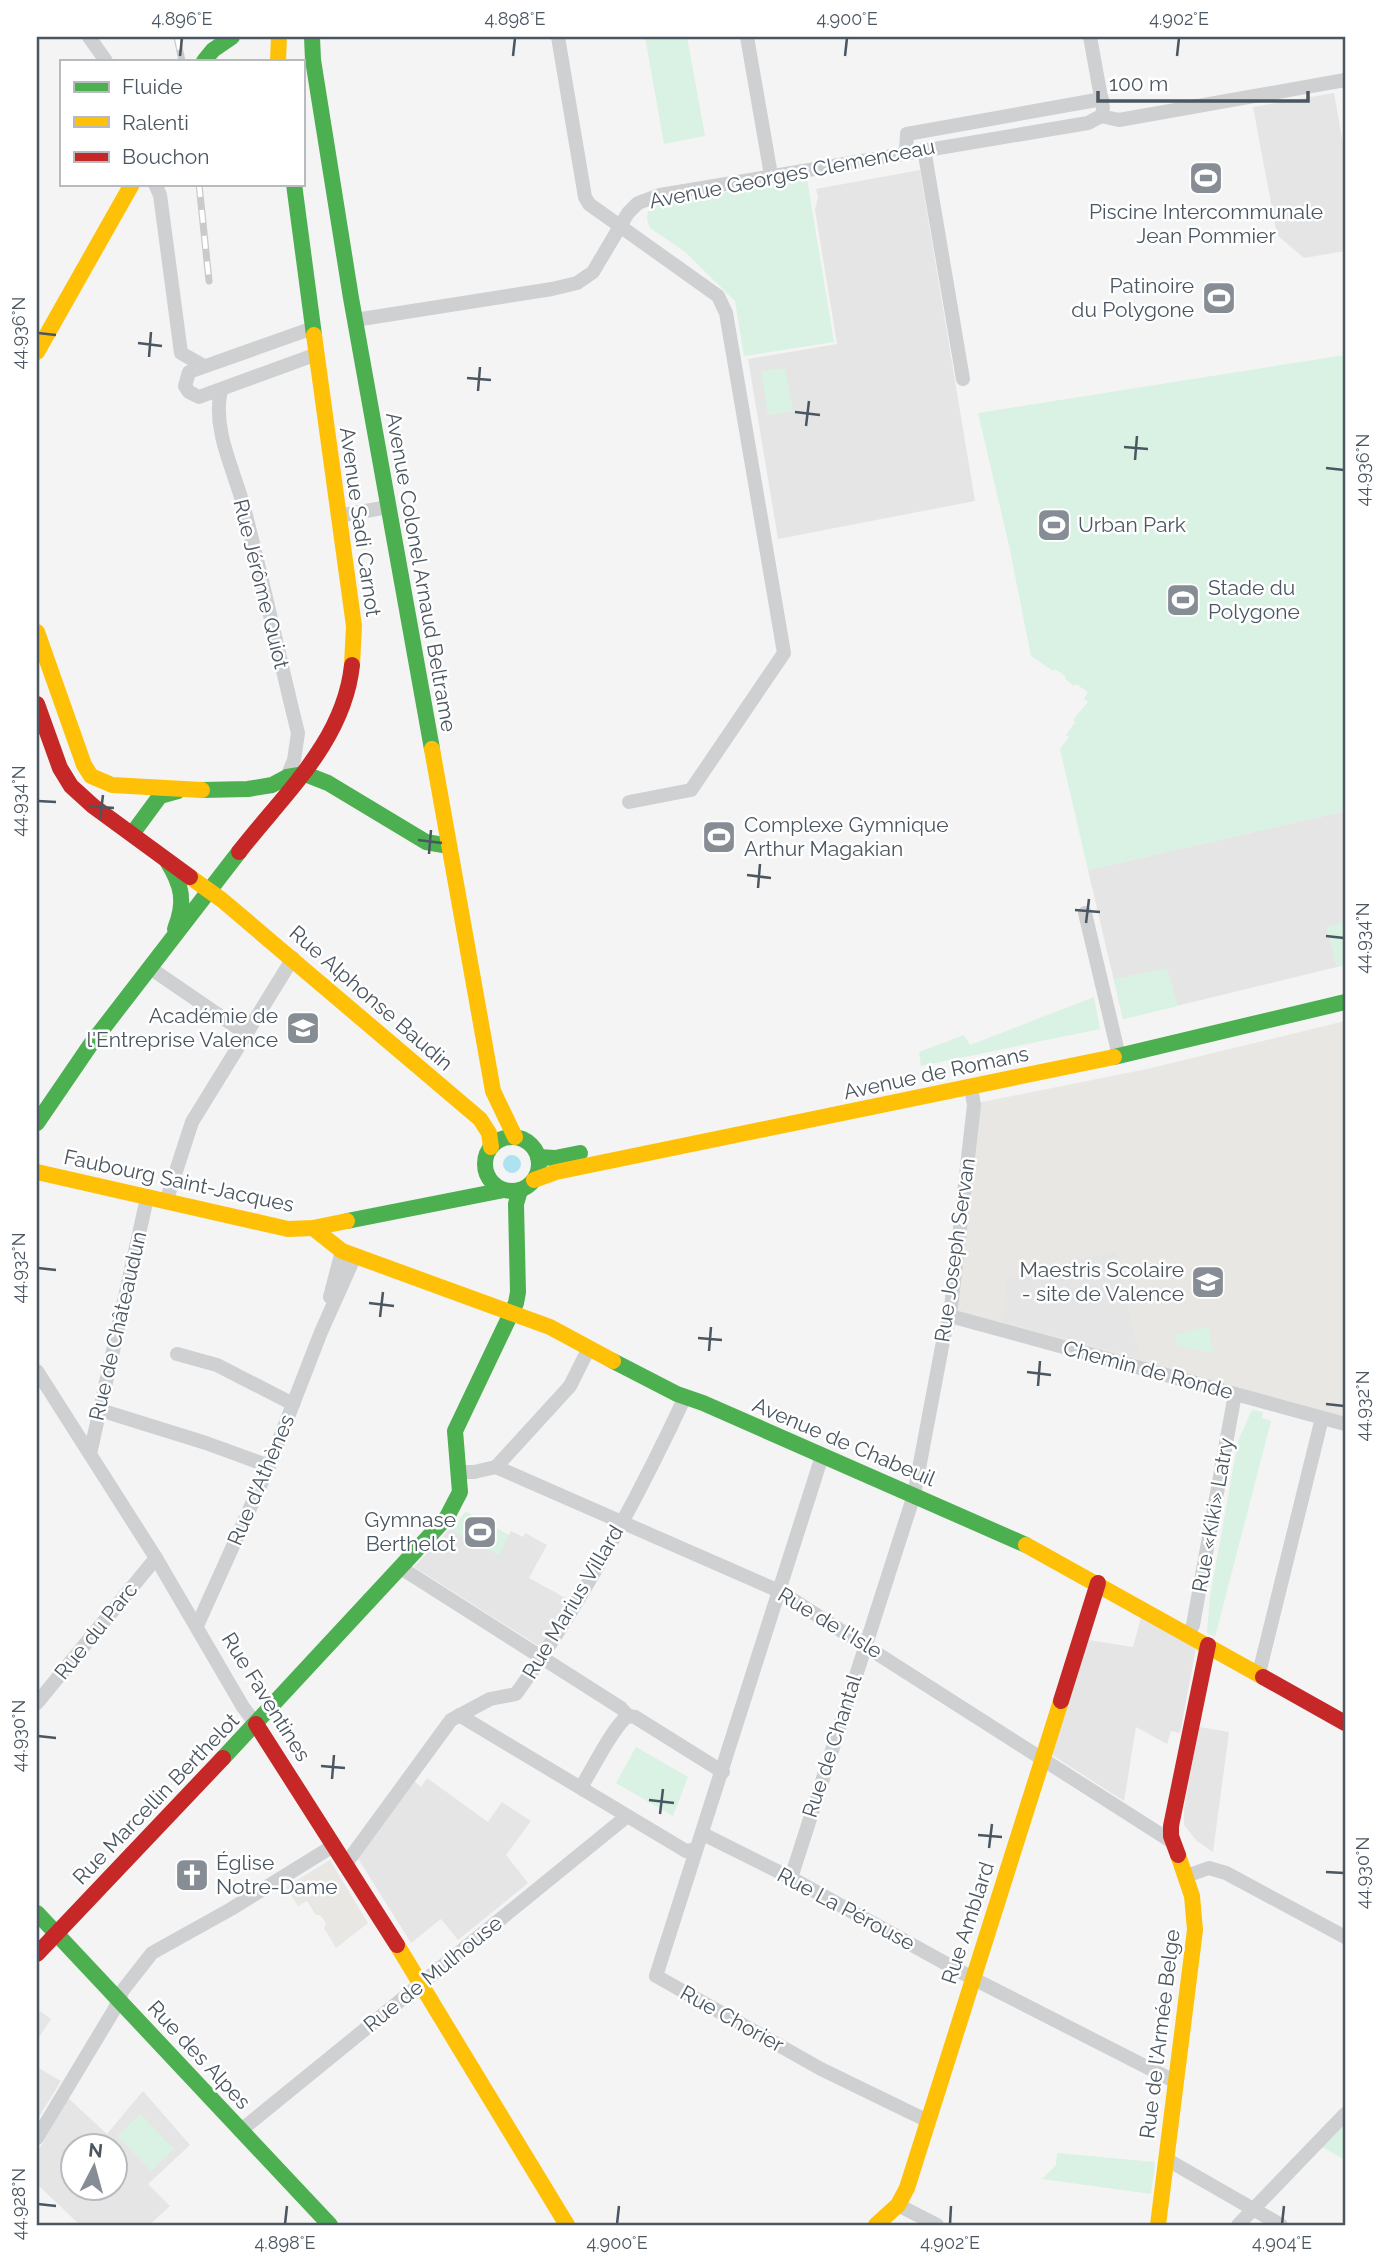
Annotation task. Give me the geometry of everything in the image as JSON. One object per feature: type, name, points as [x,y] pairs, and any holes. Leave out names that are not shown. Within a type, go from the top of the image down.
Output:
[{"type":"main road","points":[[211,49],[232,37]]},
{"type":"main road","points":[[278,60],[279,37]]},
{"type":"main road","points":[[294,37],[313,60]]},
{"type":"main road","name":"Avenue Colonel Arnaud Beltrame","points":[[312,37],[313,60],[355,320],[493,1091],[515,1138]]},
{"type":"main road","points":[[37,352],[44,331],[131,186]]},
{"type":"main road","name":"Avenue Sadi Carnot","points":[[37,1123],[75,1066],[251,836],[304,774],[321,750],[341,712],[354,657],[354,625],[294,186]]},
{"type":"main road","points":[[37,632],[80,754],[91,776],[112,785],[184,790],[248,789],[272,785],[287,777],[304,774],[328,783],[426,842],[449,846]]},
{"type":"main road","name":"Rue Alphonse Baudin","points":[[37,704],[60,768],[71,786],[93,806],[210,891],[293,958],[480,1119],[489,1133],[491,1147]]},
{"type":"main road","name":"Avenue Sadi Carnot","points":[[248,789],[259,799],[261,807],[251,836]]},
{"type":"main road","points":[[132,834],[160,796],[184,790]]},
{"type":"main road","name":"Avenue Sadi Carnot","points":[[167,861],[179,878],[184,894],[178,924],[168,945]]},
{"type":"main road","name":"Avenue de Romans","points":[[534,1180],[556,1172],[971,1087],[1345,987]]},
{"type":"main road","name":"Avenue de Romans","points":[[538,1157],[555,1158],[1345,1002]]},
{"type":"main road","points":[[480,1119],[493,1091]]},
{"type":"main road","points":[[313,1228],[513,1194],[534,1180],[538,1157],[529,1144],[515,1138],[502,1139],[491,1147],[485,1160],[487,1175],[494,1184],[513,1194]]},
{"type":"main road","name":"Faubourg Saint-Jacques","points":[[37,1172],[279,1227],[313,1228]]},
{"type":"main road","points":[[458,1472],[455,1431],[513,1313],[518,1292],[513,1194]]},
{"type":"main road","name":"Avenue de Chabeuil","points":[[313,1228],[349,1254],[550,1327],[685,1397],[1043,1552],[1345,1723]]},
{"type":"main road","name":"Rue Marcellin Berthelot","points":[[37,1954],[256,1724],[447,1517],[460,1492],[458,1472]]},
{"type":"main road","name":"Rue Amblard","points":[[876,2225],[898,2205],[907,2188],[1098,1583]]},
{"type":"main road","name":"Rue de l'Armée Belge","points":[[1158,2225],[1195,1930],[1192,1896],[1171,1826],[1208,1645]]},
{"type":"main road","name":"Rue Faventines","points":[[256,1724],[421,1983],[567,2225]]},
{"type":"main road","name":"Rue des Alpes","points":[[37,1913],[329,2225]]},
{"type":"street","points":[[89,37],[105,60]]},
{"type":"street","points":[[558,37],[585,197],[589,204],[718,296],[726,313],[784,653],[691,790],[629,802]]},
{"type":"street","points":[[747,37],[771,175]]},
{"type":"street","points":[[1090,37],[1102,99],[1101,116]]},
{"type":"street","name":"Avenue Georges Clemenceau","points":[[355,320],[578,283],[593,272],[628,213],[649,198],[771,175],[1088,123],[1101,116],[1119,120],[1345,80]]},
{"type":"street","points":[[906,152],[907,134],[1102,99]]},
{"type":"street","points":[[924,149],[963,379]]},
{"type":"street","points":[[156,186],[181,353],[204,366]]},
{"type":"street","points":[[313,328],[189,372],[185,386],[189,392],[199,397],[317,355]]},
{"type":"street","name":"Rue Jérôme Quiot","points":[[221,390],[218,403],[222,435],[242,503],[298,733],[295,760],[287,777]]},
{"type":"street","points":[[338,516],[388,507]]},
{"type":"street","points":[[1085,913],[1117,1049]]},
{"type":"street","points":[[166,1202],[192,1122],[293,958]]},
{"type":"street","points":[[150,968],[245,1033]]},
{"type":"street","name":"Rue Joseph Servan","points":[[915,1495],[950,1316],[974,1105],[971,1087]]},
{"type":"street","name":"Rue de Châteaudun","points":[[89,1454],[147,1198]]},
{"type":"street","name":"Rue d'Athènes","points":[[197,1626],[269,1466],[349,1254]]},
{"type":"street","name":"Chemin de Ronde","points":[[950,1316],[1345,1424]]},
{"type":"street","points":[[458,1472],[496,1467],[570,1386],[589,1348]]},
{"type":"street","points":[[177,1354],[217,1365],[293,1404]]},
{"type":"street","name":"Rue Faventines","points":[[37,1371],[156,1558],[243,1707],[256,1724]]},
{"type":"street","name":"Rue «Kiki» Latry","points":[[1186,1634],[1193,1625],[1235,1394]]},
{"type":"street","name":"Rue Marius Villard","points":[[345,1865],[451,1720],[490,1699],[516,1694],[569,1616],[685,1397]]},
{"type":"street","points":[[100,1410],[269,1466]]},
{"type":"street","points":[[1259,1673],[1322,1418]]},
{"type":"street","points":[[459,1715],[686,1851],[696,1849],[723,1772],[822,1456]]},
{"type":"street","name":"Rue de l'Isle","points":[[496,1467],[779,1591],[1174,1843]]},
{"type":"street","name":"Rue de Chantal","points":[[791,1878],[915,1495]]},
{"type":"street","name":"Rue du Parc","points":[[37,1703],[156,1558]]},
{"type":"street","points":[[401,1567],[621,1708],[628,1716],[635,1717],[723,1772]]},
{"type":"street","points":[[584,1790],[583,1784],[622,1720],[628,1716]]},
{"type":"street","name":"Rue de Mulhouse","points":[[240,2131],[626,1817]]},
{"type":"street","name":"Rue La Pérouse","points":[[703,1834],[791,1878],[972,1978],[1176,2082]]},
{"type":"street","points":[[37,2138],[122,1990],[152,1954],[333,1846]]},
{"type":"street","name":"Rue Chorier","points":[[696,1849],[656,1976],[821,2069],[928,2121]]},
{"type":"street","points":[[1186,1875],[1209,1868],[1226,1873],[1345,1937]]},
{"type":"street","points":[[1238,2225],[1345,2114]]},
{"type":"street","points":[[1166,2160],[1281,2225]]},
{"type":"street","points":[[898,2205],[937,2225]]},
{"type":"shaded area","points":[[1334,93],[1345,154],[1345,251],[1304,258],[1277,235],[1253,107]]},
{"type":"shaded area","points":[[920,170],[975,501],[778,539],[748,359],[837,344],[815,210],[818,197],[816,189]]},
{"type":"shaded area","points":[[1345,811],[1345,965],[1123,1019],[1088,870]]},
{"type":"shaded area","points":[[1345,1021],[1345,1420],[956,1313],[977,1103],[1147,1069]]},
{"type":"shaded area","points":[[1115,1252],[1140,1358],[1003,1322],[1007,1277]]},
{"type":"shaded area","points":[[466,1512],[509,1535],[511,1531],[523,1537],[525,1533],[547,1545],[529,1578],[571,1601],[565,1613],[561,1612],[553,1628],[549,1629],[544,1644],[537,1645],[414,1567]]},
{"type":"shaded area","points":[[1141,1618],[1196,1648],[1180,1733],[1171,1731],[1167,1744],[1136,1727],[1124,1801],[1052,1755],[1088,1640],[1133,1647]]},
{"type":"shaded area","points":[[1199,1727],[1229,1732],[1213,1852],[1197,1841],[1184,1825],[1184,1809]]},
{"type":"shaded area","points":[[427,1778],[488,1822],[502,1802],[531,1821],[506,1855],[528,1883],[458,1940],[441,1919],[411,1943],[357,1857],[413,1780],[421,1787]]},
{"type":"shaded area","points":[[330,1860],[368,1923],[336,1948],[320,1915],[316,1915],[307,1901],[298,1906],[286,1887]]},
{"type":"shaded area","points":[[37,2009],[51,2019],[37,2040]]},
{"type":"shaded area","points":[[37,2067],[61,2081],[37,2120]]},
{"type":"shaded area","points":[[143,2091],[190,2145],[148,2184],[170,2206],[149,2225],[80,2225],[37,2184],[37,2153],[68,2098],[105,2132],[60,2132],[60,2202],[130,2202],[130,2132],[109,2132]]},
{"type":"green space","points":[[645,37],[687,37],[705,136],[664,144]]},
{"type":"green space","points":[[807,179],[834,342],[744,356],[735,301],[684,251],[650,228],[648,212],[652,207],[667,202]]},
{"type":"green space","name":"Stade du Polygone","points":[[1345,355],[1345,811],[1088,870],[1060,749],[1069,737],[1066,735],[1075,722],[1073,720],[1088,702],[1084,699],[1088,692],[1076,684],[1074,686],[1055,669],[1053,671],[1031,656],[1009,545],[978,413]]},
{"type":"green space","points":[[785,368],[793,411],[768,415],[761,371]]},
{"type":"green space","points":[[1345,922],[1345,965],[1337,967],[1326,927]]},
{"type":"green space","points":[[1167,968],[1178,1006],[1123,1019],[1114,979]]},
{"type":"green space","points":[[1094,997],[1100,1029],[921,1066],[919,1052],[964,1035],[970,1045]]},
{"type":"green space","points":[[1208,1326],[1214,1353],[1177,1346],[1175,1335]]},
{"type":"green space","points":[[1252,1410],[1263,1412],[1262,1418],[1271,1421],[1215,1637],[1207,1633],[1210,1597],[1238,1441]]},
{"type":"green space","name":"Gymnase Berthelot","points":[[466,1512],[509,1535],[499,1555],[450,1529]]},
{"type":"green space","points":[[636,1747],[688,1777],[673,1816],[616,1783]]},
{"type":"green space","points":[[140,2114],[174,2149],[151,2171],[130,2149],[130,2132],[121,2132]]},
{"type":"green space","points":[[1345,2114],[1345,2160],[1317,2144]]},
{"type":"green space","points":[[1057,2153],[1155,2162],[1151,2194],[1042,2179],[1056,2165]]},
{"type":"water","points":[[512,1155],[518,1158],[521,1164],[518,1170],[512,1173],[506,1170],[503,1164],[506,1158]]},
{"type":"railway","points":[[177,37],[182,60]]},
{"type":"railway","points":[[199,186],[209,281]]},
{"type":"traffic: fast","points":[[205,60],[213,50],[232,37]]},
{"type":"traffic: fast","points":[[312,37],[313,60],[351,298],[432,749]]},
{"type":"traffic: fast","points":[[294,186],[314,335]]},
{"type":"traffic: fast","points":[[202,790],[248,789],[272,785],[287,777],[305,774],[328,783],[426,842],[449,846]]},
{"type":"traffic: fast","points":[[132,834],[160,796],[178,791]]},
{"type":"traffic: fast","points":[[37,1123],[91,1044],[239,852]]},
{"type":"traffic: fast","points":[[167,861],[181,894],[175,929]]},
{"type":"traffic: fast","points":[[1114,1057],[1345,1002]]},
{"type":"traffic: fast","points":[[512,1137],[531,1145],[539,1164],[531,1183],[512,1191],[493,1183],[485,1164],[493,1145],[512,1137]]},
{"type":"traffic: fast","points":[[538,1157],[555,1158],[580,1153]]},
{"type":"traffic: fast","points":[[347,1221],[504,1190]]},
{"type":"traffic: fast","points":[[223,1758],[447,1517],[460,1492],[455,1431],[516,1303],[516,1204],[520,1190]]},
{"type":"traffic: fast","points":[[613,1361],[677,1394],[1026,1545]]},
{"type":"traffic: fast","points":[[37,1913],[330,2225]]},
{"type":"traffic: slow","points":[[278,60],[279,37]]},
{"type":"traffic: slow","points":[[37,352],[131,186]]},
{"type":"traffic: slow","points":[[314,335],[354,626],[352,665]]},
{"type":"traffic: slow","points":[[37,632],[84,765],[91,776],[112,785],[202,790]]},
{"type":"traffic: slow","points":[[432,749],[493,1091],[515,1137]]},
{"type":"traffic: slow","points":[[190,877],[222,900],[480,1119],[489,1133],[491,1147]]},
{"type":"traffic: slow","points":[[534,1180],[556,1172],[1114,1057]]},
{"type":"traffic: slow","points":[[37,1172],[288,1229],[313,1228],[347,1221]]},
{"type":"traffic: slow","points":[[313,1228],[342,1251],[550,1327],[613,1361]]},
{"type":"traffic: slow","points":[[1026,1545],[1263,1677]]},
{"type":"traffic: slow","points":[[876,2225],[898,2205],[907,2188],[1061,1701]]},
{"type":"traffic: slow","points":[[1158,2225],[1195,1930],[1192,1896],[1178,1855]]},
{"type":"traffic: slow","points":[[397,1945],[567,2225]]},
{"type":"traffic: jam","points":[[239,852],[325,742],[347,692],[352,665]]},
{"type":"traffic: jam","points":[[37,704],[60,768],[71,786],[93,806],[190,877]]},
{"type":"traffic: jam","points":[[1061,1701],[1098,1583]]},
{"type":"traffic: jam","points":[[1178,1855],[1171,1836],[1171,1826],[1208,1645]]},
{"type":"traffic: jam","points":[[1263,1677],[1345,1723]]},
{"type":"traffic: jam","points":[[256,1724],[397,1945]]},
{"type":"traffic: jam","points":[[37,1954],[223,1758]]},
{"type":"place","name":"Piscine Intercommunale Jean Pommier","points":[[1206,178]]},
{"type":"place","name":"Patinoire du Polygone","points":[[1219,298]]},
{"type":"place","name":"Urban Park","points":[[1054,525]]},
{"type":"place","name":"Stade du Polygone","points":[[1183,600]]},
{"type":"place","name":"Complexe Gymnique Arthur Magakian","points":[[719,837]]},
{"type":"place","name":"Académie de l'Entreprise Valence","points":[[303,1028]]},
{"type":"place","name":"Maestris Scolaire - site de Valence","points":[[1208,1282]]},
{"type":"place","name":"Gymnase Berthelot","points":[[480,1532]]},
{"type":"place","name":"Église Notre-Dame","points":[[192,1875]]}]
